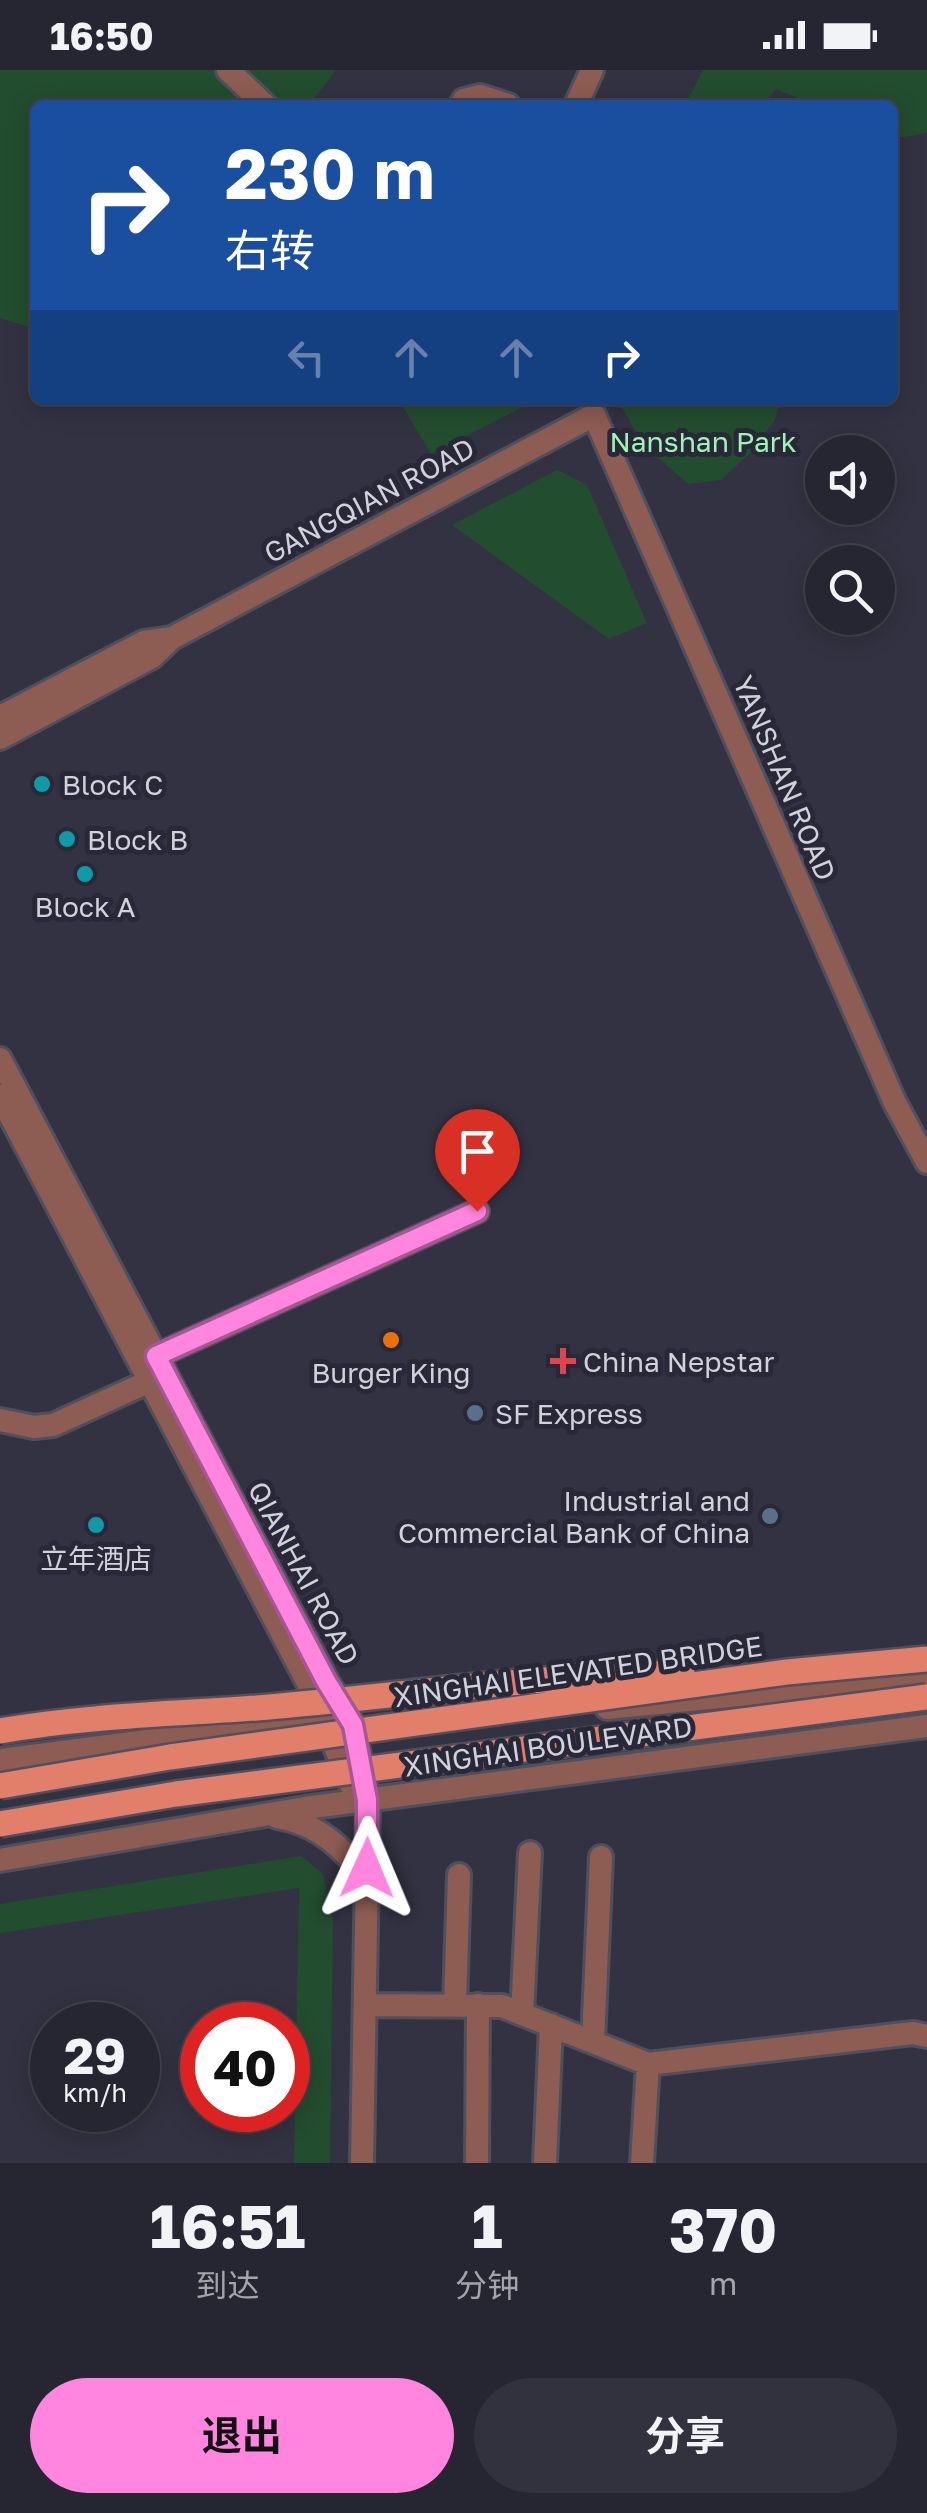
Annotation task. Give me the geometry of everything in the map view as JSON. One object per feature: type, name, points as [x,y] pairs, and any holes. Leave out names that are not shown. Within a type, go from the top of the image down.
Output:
[{"type":"main road","name":"XINGHAI ELEVATED BRIDGE","points":[[0,1786],[170,1757],[787,1672],[927,1658]]},
{"type":"main road","points":[[0,1731],[620,1674],[787,1672]]},
{"type":"main road","points":[[0,1824],[176,1794],[927,1697]]},
{"type":"street","points":[[228,70],[260,100]]},
{"type":"street","points":[[578,100],[592,70]]},
{"type":"street","points":[[464,100],[480,96],[492,100]]},
{"type":"street","name":"GANGQIAN ROAD","points":[[0,738],[152,658],[172,638],[594,414]]},
{"type":"street","name":"YANSHAN ROAD","points":[[594,414],[894,1103],[927,1162]]},
{"type":"street","name":"GANGQIAN ROAD","points":[[0,717],[144,642],[172,638]]},
{"type":"street","name":"QIANHAI ROAD","points":[[0,1059],[326,1681],[353,1725],[361,1800],[365,2005],[362,2163]]},
{"type":"street","name":"QIANHAI ROAD","points":[[0,1096],[308,1683],[361,1800],[355,1864],[349,2163]]},
{"type":"street","points":[[894,1103],[927,1129]]},
{"type":"street","points":[[156,1356],[477,1211]]},
{"type":"street","points":[[0,1420],[34,1427],[53,1425],[150,1381]]},
{"type":"street","name":"XINGHAI BOULEVARD","points":[[0,1760],[161,1739],[571,1712],[927,1677]]},
{"type":"street","name":"XINGHAI BOULEVARD","points":[[0,1860],[361,1800],[927,1726]]},
{"type":"street","points":[[264,1815],[304,1824],[327,1836],[355,1864]]},
{"type":"street","points":[[522,2014],[530,1853]]},
{"type":"street","points":[[594,2042],[601,1857]]},
{"type":"street","points":[[459,1875],[477,2163]]},
{"type":"street","points":[[365,2005],[502,2006],[648,2064],[913,2033],[927,2036]]},
{"type":"street","points":[[545,2163],[550,2025]]},
{"type":"street","points":[[642,2163],[648,2064]]},
{"type":"green space","points":[[0,70],[336,70],[313,100],[30,100],[30,327],[0,318]]},
{"type":"green space","points":[[703,70],[927,70],[927,133],[898,138],[898,100],[803,100],[776,89],[766,100],[688,100]]},
{"type":"green space","points":[[402,405],[523,405],[521,408],[431,454]]},
{"type":"green space","name":"Nanshan Park","points":[[621,405],[779,405],[775,420],[749,454],[721,480],[688,484],[642,443]]},
{"type":"green space","points":[[557,470],[587,485],[647,623],[609,639],[452,525]]},
{"type":"green space","points":[[301,1856],[323,1874],[333,1921],[330,2163],[294,2163],[295,2132],[310,2132],[310,2002],[297,2002],[299,1888],[0,1933],[0,1904]]},
{"type":"place","name":"Block C","points":[[42,784]]},
{"type":"place","name":"Block B","points":[[67,839]]},
{"type":"place","name":"Block A","points":[[85,874]]},
{"type":"place","name":"Burger King","points":[[391,1340]]},
{"type":"place","name":"China Nepstar","points":[[563,1361]]},
{"type":"place","name":"SF Express","points":[[475,1413]]},
{"type":"place","name":"Industrial and Commercial Bank of China","points":[[770,1516]]},
{"type":"place","name":"立年酒店","points":[[96,1525]]},
{"type":"route","points":[[367,1868],[367,1800],[353,1725],[326,1681],[156,1356],[477,1211]]}]
